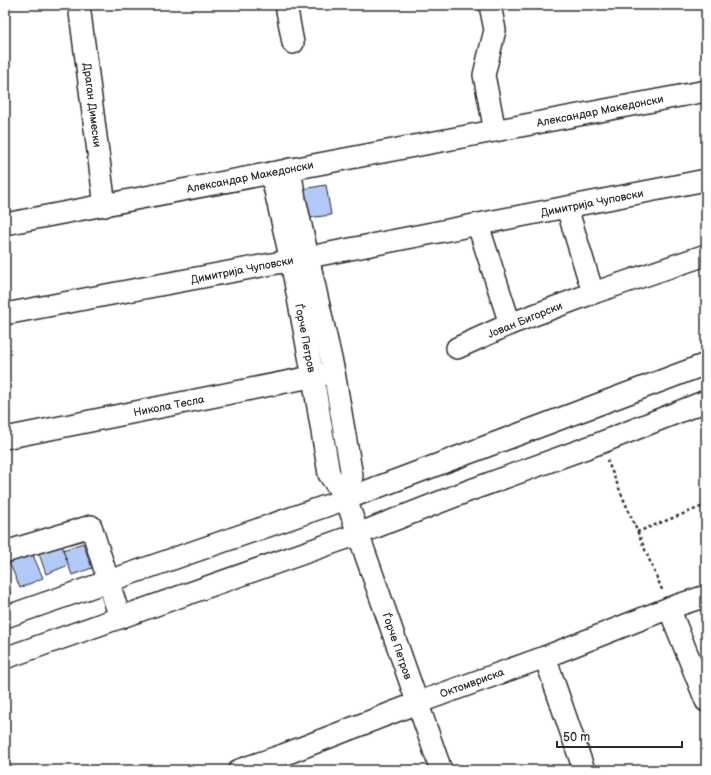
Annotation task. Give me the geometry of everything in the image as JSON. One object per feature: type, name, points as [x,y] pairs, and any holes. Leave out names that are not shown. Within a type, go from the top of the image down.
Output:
[{"type":"street","name":"Драган Димески","points":[[79,5],[105,206]]},
{"type":"street","points":[[286,5],[293,43]]},
{"type":"street","points":[[490,5],[495,30],[484,75],[495,131]]},
{"type":"street","name":"Александар Македонски","points":[[5,224],[706,91]]},
{"type":"street","name":"Ѓорче Петров","points":[[280,171],[295,199],[313,377],[329,474],[346,500],[441,770]]},
{"type":"street","name":"Димитрија Чуповски","points":[[5,314],[567,208],[706,180]]},
{"type":"street","points":[[567,208],[593,293]]},
{"type":"street","points":[[478,224],[510,324]]},
{"type":"street","name":"Јован Бигорски","points":[[457,348],[510,324],[593,293],[706,255]]},
{"type":"street","name":"Ѓорче Петров","points":[[300,259],[334,372],[352,476],[346,500]]},
{"type":"street","points":[[5,617],[346,500],[706,364]]},
{"type":"street","name":"Никола Тесла","points":[[5,438],[334,372]]},
{"type":"street","points":[[5,658],[358,534],[468,491],[600,443],[706,401]]},
{"type":"street","points":[[5,552],[91,526],[120,618]]},
{"type":"street","name":"Октомвриска","points":[[239,770],[286,763],[417,702],[545,657],[669,608],[706,596]]},
{"type":"street","points":[[669,608],[706,700]]},
{"type":"street","points":[[545,657],[584,770]]},
{"type":"path","points":[[600,443],[669,608]]},
{"type":"path","points":[[637,532],[706,505]]},
{"type":"path","points":[[5,761],[8,770]]},
{"type":"building","points":[[326,185],[331,215],[308,218],[303,189]]},
{"type":"building","points":[[60,540],[69,565],[46,574],[37,548]]},
{"type":"building","points":[[83,543],[92,568],[72,575],[63,550]]},
{"type":"building","points":[[32,553],[43,578],[20,588],[9,562]]},
{"type":"building","points":[[5,578],[11,595],[5,597]]}]
